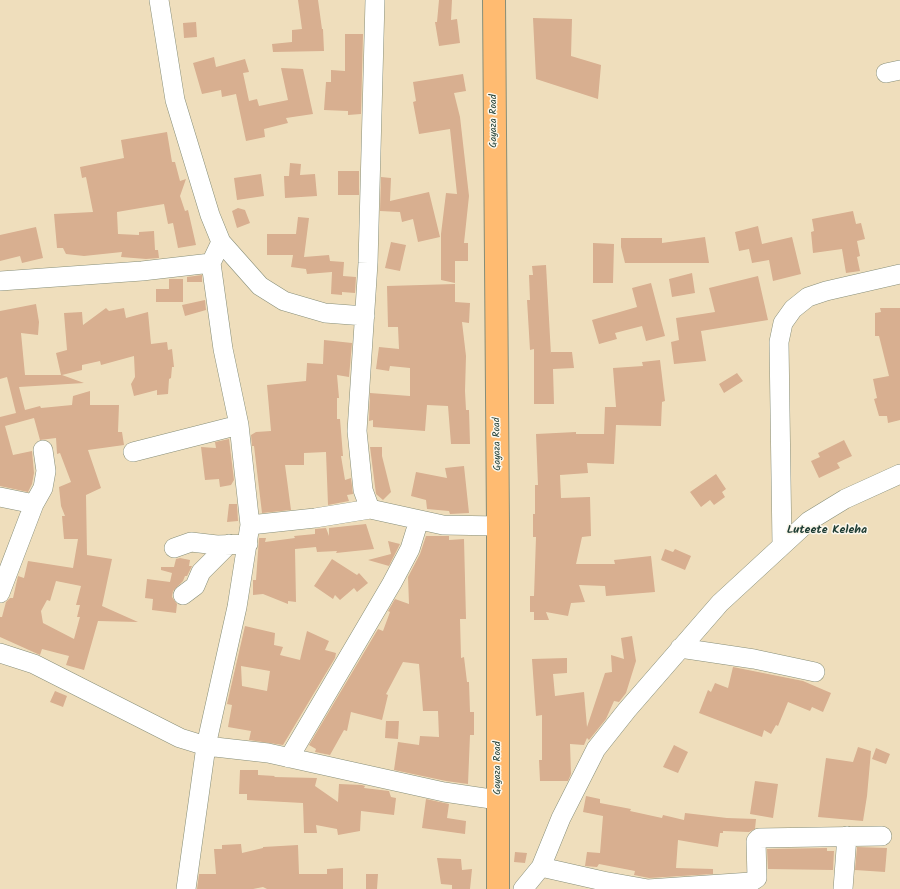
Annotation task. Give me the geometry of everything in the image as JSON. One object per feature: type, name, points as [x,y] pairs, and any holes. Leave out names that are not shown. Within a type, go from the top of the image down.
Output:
[{"type":"main road","name":"Gayaza Road","points":[[494,0],[498,526],[498,889]]},
{"type":"street","points":[[159,0],[175,100],[210,215],[222,242],[260,286],[284,301],[325,314],[365,316]]},
{"type":"street","points":[[370,509],[364,490],[357,431],[365,316],[375,0]]},
{"type":"street","points":[[186,889],[188,865],[206,746],[237,607],[250,525],[239,425],[223,349],[211,262],[222,242]]},
{"type":"street","points":[[0,281],[142,272],[211,262]]},
{"type":"street","points":[[782,545],[779,342],[783,323],[793,309],[808,297],[826,291],[900,274]]},
{"type":"street","points":[[133,452],[239,425]]},
{"type":"street","points":[[0,593],[34,504],[43,488],[46,470],[43,450]]},
{"type":"street","points":[[523,889],[541,867],[561,818],[596,749],[627,710],[720,603],[808,521],[845,499],[900,474]]},
{"type":"street","points":[[0,497],[34,504]]},
{"type":"street","points":[[250,525],[315,518],[370,509],[443,525],[498,526]]},
{"type":"street","points":[[289,758],[392,583],[410,549],[419,520]]},
{"type":"street","points":[[174,548],[191,542],[248,544]]},
{"type":"street","points":[[183,595],[195,586],[201,572],[229,544]]},
{"type":"street","points":[[680,648],[816,672]]},
{"type":"street","points":[[0,653],[34,664],[180,738],[206,746],[268,753],[444,792],[498,800]]},
{"type":"street","points":[[843,889],[847,836]]},
{"type":"street","points":[[541,867],[603,881],[648,889],[751,882],[757,878],[756,841],[759,838],[882,836]]},
{"type":"building","points":[[298,0],[318,0],[323,29],[324,51],[273,52],[272,44],[292,42],[292,30],[302,29]]},
{"type":"building","points":[[439,0],[452,0],[451,20],[457,19],[460,43],[439,46],[435,22],[437,22]]},
{"type":"building","points":[[533,18],[572,19],[571,56],[601,65],[598,99],[536,79]]},
{"type":"building","points":[[196,22],[197,37],[184,38],[183,23]]},
{"type":"building","points":[[345,34],[363,34],[361,114],[348,115],[348,111],[324,110],[326,82],[331,82],[331,70],[345,71]]},
{"type":"building","points":[[214,57],[216,67],[245,59],[249,72],[243,73],[249,101],[257,99],[259,106],[288,100],[281,68],[303,69],[313,114],[286,118],[288,123],[264,129],[265,137],[246,141],[236,94],[222,97],[221,90],[202,94],[193,63]]},
{"type":"building","points":[[463,74],[466,91],[454,93],[460,117],[469,196],[464,243],[468,243],[468,261],[455,261],[455,283],[441,280],[441,234],[446,193],[457,194],[450,129],[419,134],[413,102],[416,101],[413,82]]},
{"type":"building","points":[[167,132],[172,162],[175,162],[180,181],[186,179],[180,196],[185,211],[188,210],[196,245],[178,248],[173,223],[168,224],[164,204],[117,212],[118,234],[139,235],[139,232],[154,231],[155,250],[158,250],[159,258],[146,259],[121,257],[122,252],[84,256],[66,254],[63,248],[57,248],[54,214],[93,212],[86,177],[82,178],[80,167],[124,158],[121,140]]},
{"type":"building","points":[[290,163],[301,164],[300,175],[315,174],[317,196],[285,198],[284,176],[289,176]]},
{"type":"building","points":[[338,171],[359,171],[359,195],[338,195]]},
{"type":"building","points":[[261,174],[264,196],[237,200],[234,178]]},
{"type":"building","points":[[381,177],[391,178],[390,201],[429,192],[440,237],[418,242],[413,219],[402,222],[400,212],[380,211]]},
{"type":"building","points":[[238,208],[245,210],[250,223],[237,228],[232,211]]},
{"type":"building","points":[[853,211],[856,224],[861,223],[865,239],[857,241],[860,256],[857,257],[860,271],[846,273],[842,249],[813,253],[811,232],[814,231],[812,219]]},
{"type":"building","points":[[298,217],[309,218],[304,257],[329,255],[330,261],[344,262],[343,276],[356,277],[355,293],[342,292],[342,295],[331,294],[332,272],[307,274],[306,269],[291,267],[293,255],[267,255],[267,234],[296,234]]},
{"type":"building","points":[[758,226],[762,244],[792,237],[801,274],[773,281],[769,260],[752,263],[749,249],[739,251],[735,232]]},
{"type":"building","points":[[36,227],[43,258],[22,263],[20,256],[0,261],[0,235]]},
{"type":"building","points":[[705,237],[709,263],[625,263],[621,247],[621,238],[662,238],[662,243]]},
{"type":"building","points":[[391,242],[406,245],[400,271],[385,268]]},
{"type":"building","points":[[593,243],[614,244],[613,283],[593,283]]},
{"type":"building","points":[[546,265],[551,355],[551,352],[572,352],[574,368],[553,369],[554,404],[534,404],[534,349],[530,350],[527,300],[530,300],[529,275],[533,275],[532,266]]},
{"type":"building","points":[[692,273],[695,293],[672,297],[669,279]]},
{"type":"building","points":[[202,275],[202,282],[187,282],[187,277]]},
{"type":"building","points":[[758,276],[768,320],[701,331],[706,361],[674,364],[671,342],[679,340],[676,318],[715,312],[709,288]]},
{"type":"building","points":[[169,279],[183,279],[183,302],[156,302],[156,289],[169,289]]},
{"type":"building","points":[[651,283],[665,336],[646,341],[642,326],[615,333],[617,339],[599,344],[592,320],[637,307],[632,288]]},
{"type":"building","points":[[455,284],[455,302],[470,303],[469,323],[462,322],[466,356],[466,410],[469,410],[470,444],[451,444],[448,406],[427,405],[425,431],[373,427],[373,420],[369,421],[370,393],[410,396],[410,368],[390,366],[389,371],[376,369],[379,347],[399,349],[398,327],[388,327],[387,286]]},
{"type":"building","points":[[205,300],[206,310],[185,316],[182,305]]},
{"type":"building","points":[[36,304],[39,322],[38,335],[21,333],[25,375],[61,375],[56,353],[67,350],[64,313],[82,312],[83,325],[106,308],[109,311],[124,308],[126,318],[148,312],[151,344],[167,342],[168,350],[172,349],[174,367],[172,367],[171,378],[169,379],[168,394],[157,395],[157,390],[134,396],[131,384],[135,377],[134,356],[101,365],[100,361],[82,365],[82,370],[62,375],[84,383],[19,387],[25,410],[40,406],[41,408],[72,405],[73,396],[90,391],[90,405],[119,405],[118,432],[122,432],[124,445],[88,450],[101,488],[86,495],[87,555],[112,559],[102,606],[138,622],[98,621],[84,670],[66,665],[69,656],[42,649],[40,655],[0,637],[0,617],[2,617],[6,602],[10,598],[13,598],[18,576],[24,578],[28,561],[73,568],[78,539],[64,539],[62,516],[65,516],[61,506],[59,487],[71,482],[60,453],[57,454],[56,438],[40,440],[34,418],[5,426],[13,455],[32,451],[34,473],[32,484],[28,492],[0,486],[0,417],[16,413],[7,377],[0,379],[0,311]],"holes":[[[56,581],[81,586],[76,605],[80,605],[77,617],[80,617],[74,639],[43,623],[41,611],[47,600],[50,601]]]},
{"type":"building","points":[[880,308],[900,308],[900,420],[888,423],[887,416],[879,416],[874,399],[877,398],[873,379],[889,376],[879,336],[875,336],[875,313],[881,312]]},
{"type":"building","points":[[324,340],[352,343],[349,377],[337,375],[339,398],[337,398],[337,419],[340,419],[343,456],[341,456],[345,480],[351,478],[353,494],[347,495],[349,501],[328,505],[326,452],[304,453],[304,465],[285,465],[291,510],[262,513],[254,446],[252,446],[251,435],[256,432],[271,431],[267,385],[306,381],[307,363],[323,364]]},
{"type":"building","points":[[660,360],[665,401],[662,402],[661,426],[616,425],[614,464],[587,463],[588,473],[560,475],[561,498],[590,497],[591,536],[582,537],[576,564],[615,564],[614,560],[651,556],[655,592],[606,596],[605,586],[579,585],[585,602],[571,603],[568,616],[546,612],[549,620],[534,620],[534,612],[530,612],[530,596],[534,596],[536,537],[533,537],[533,514],[535,514],[535,485],[538,485],[536,434],[576,432],[576,434],[604,434],[605,407],[616,407],[613,368],[643,366],[642,362]]},
{"type":"building","points":[[737,373],[743,381],[724,393],[719,384]]},
{"type":"building","points":[[229,439],[234,480],[231,485],[220,487],[219,479],[205,480],[201,447],[216,448],[215,442]]},
{"type":"building","points":[[844,440],[852,456],[837,463],[840,468],[819,478],[811,461],[820,457],[818,453]]},
{"type":"building","points":[[370,447],[382,447],[382,456],[391,492],[383,500],[376,494]]},
{"type":"building","points":[[464,466],[469,513],[450,514],[449,511],[427,509],[426,500],[411,496],[416,472],[447,478],[445,468]]},
{"type":"building","points":[[716,474],[726,489],[722,492],[725,497],[714,505],[710,500],[701,507],[690,492]]},
{"type":"building","points":[[229,504],[237,504],[238,521],[227,522]]},
{"type":"building","points":[[366,524],[374,549],[336,553],[337,551],[317,552],[316,547],[295,549],[296,602],[288,601],[288,604],[263,594],[253,595],[253,580],[256,580],[259,538],[266,538],[265,542],[295,538],[294,536],[315,534],[315,529],[326,528],[329,536],[329,528]]},
{"type":"building","points":[[426,536],[449,536],[449,540],[464,539],[466,619],[460,619],[461,658],[464,657],[467,682],[469,682],[470,712],[474,712],[474,735],[470,735],[468,784],[394,770],[398,742],[419,745],[420,736],[439,737],[438,711],[423,711],[419,664],[403,662],[386,694],[388,695],[382,720],[351,712],[347,731],[344,730],[330,755],[315,752],[316,749],[309,745],[378,629],[383,631],[390,612],[388,611],[395,599],[409,604],[408,577],[420,554]]},
{"type":"building","points":[[388,541],[400,544],[389,566],[368,560],[391,554]]},
{"type":"building","points":[[665,549],[673,552],[675,549],[691,556],[685,570],[661,560]]},
{"type":"building","points":[[180,558],[190,560],[189,566],[192,566],[187,576],[185,576],[183,581],[173,591],[172,597],[177,604],[176,613],[152,610],[153,599],[145,598],[147,579],[170,582],[172,573],[161,570],[161,567],[174,567],[176,559]]},
{"type":"building","points":[[332,559],[357,575],[359,573],[368,583],[357,592],[354,588],[340,600],[335,595],[333,599],[314,586]]},
{"type":"building","points":[[245,626],[275,633],[274,645],[283,647],[280,655],[300,660],[307,631],[329,641],[325,650],[336,653],[335,658],[283,745],[249,740],[251,731],[228,727],[232,705],[227,704]],"holes":[[[241,666],[270,671],[267,691],[242,686]]]},
{"type":"building","points":[[632,636],[636,661],[626,693],[619,702],[614,701],[606,719],[589,740],[587,738],[584,745],[570,744],[571,774],[568,781],[540,781],[539,760],[542,760],[542,715],[536,716],[532,659],[567,658],[567,673],[553,674],[555,696],[584,692],[587,727],[605,673],[612,672],[611,655],[624,659],[621,638]]},
{"type":"building","points":[[733,667],[803,681],[831,693],[823,712],[812,707],[810,711],[788,702],[778,726],[776,725],[771,734],[764,730],[762,737],[699,713],[708,690],[711,692],[715,683],[728,688]]},
{"type":"building","points":[[55,691],[67,696],[63,707],[50,702]]},
{"type":"building","points":[[386,721],[399,721],[398,739],[385,738]]},
{"type":"building","points":[[674,745],[688,752],[678,773],[663,767]]},
{"type":"building","points":[[858,747],[871,751],[863,821],[818,817],[826,758],[853,762]]},
{"type":"building","points":[[876,748],[890,754],[886,764],[872,759]]},
{"type":"building","points":[[240,770],[258,770],[258,775],[275,776],[274,777],[317,778],[315,786],[338,802],[339,784],[362,785],[365,786],[364,788],[389,791],[391,797],[396,798],[394,815],[361,811],[360,831],[338,835],[337,829],[316,825],[317,833],[304,833],[303,803],[247,800],[247,794],[239,794]]},
{"type":"building","points":[[755,781],[778,784],[773,818],[750,814]]},
{"type":"building","points":[[586,796],[600,799],[600,803],[631,809],[630,811],[662,818],[663,815],[684,820],[685,813],[727,818],[756,819],[755,829],[749,832],[723,831],[723,833],[720,833],[718,847],[678,840],[676,868],[713,869],[713,874],[649,878],[634,875],[635,871],[599,864],[597,867],[585,866],[587,852],[600,853],[603,816],[583,812]]},
{"type":"building","points":[[426,799],[449,804],[447,818],[466,821],[465,834],[422,828]]},
{"type":"building","points":[[241,844],[242,853],[263,847],[298,845],[299,874],[327,874],[327,869],[343,868],[343,889],[267,889],[263,887],[253,889],[197,889],[199,874],[216,874],[214,849],[222,849],[222,845]]},
{"type":"building","points":[[857,847],[887,848],[885,872],[855,870]]},
{"type":"building","points":[[827,848],[827,851],[834,851],[833,870],[768,869],[767,849]]},
{"type":"building","points":[[515,852],[527,853],[525,863],[514,862]]},
{"type":"building","points":[[437,858],[461,859],[462,870],[472,869],[470,889],[452,889],[452,885],[441,884]]},
{"type":"building","points":[[366,874],[378,874],[377,889],[366,889]]},
{"type":"district","name":"Luteete Keleha","points":[[827,531]]}]
